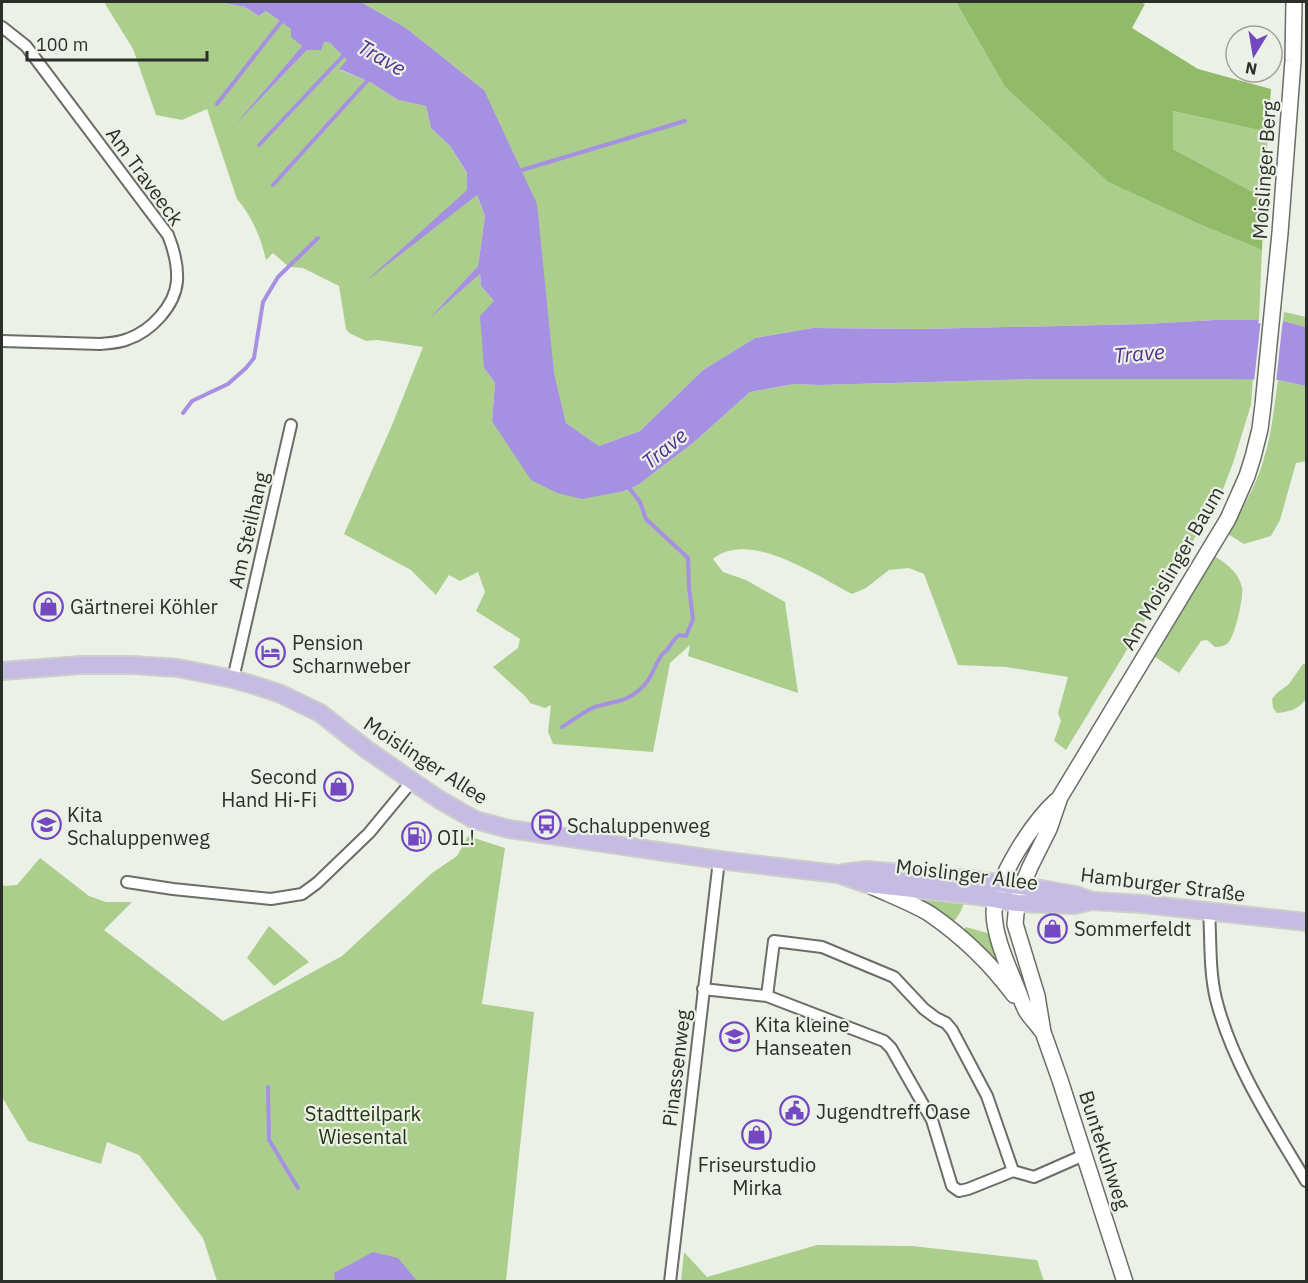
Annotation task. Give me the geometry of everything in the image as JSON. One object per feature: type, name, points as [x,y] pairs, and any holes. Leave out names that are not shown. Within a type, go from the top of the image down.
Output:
[{"type":"main road","name":"Moislinger Berg","points":[[1274,306],[1293,62],[1294,2]]},
{"type":"main road","name":"Am Moislinger Baum","points":[[1017,903],[1029,867],[1049,829],[1060,797],[1228,519],[1247,476],[1260,429],[1274,306]]},
{"type":"main road","name":"Moislinger Allee","points":[[2,672],[81,665],[178,668],[233,679],[281,694],[320,713],[412,781],[475,820],[487,824],[535,834],[838,874],[867,884],[968,895],[999,892],[1017,903],[1074,906],[1092,901]]},
{"type":"main road","name":"Am Moislinger Baum","points":[[999,892],[1012,861],[1031,831],[1046,810],[1060,797]]},
{"type":"main road","name":"Moislinger Allee","points":[[838,874],[867,870],[980,881]]},
{"type":"main road","name":"Hamburger Straße","points":[[980,881],[999,892],[1022,886],[1075,895],[1092,901],[1306,922]]},
{"type":"main road","points":[[867,884],[928,913],[954,933],[1000,977],[1027,1012]]},
{"type":"main road","name":"Buntekuhweg","points":[[999,892],[994,910],[995,924],[1003,951],[1027,1012],[1043,1032]]},
{"type":"main road","name":"Buntekuhweg","points":[[1017,903],[1015,924],[1037,996],[1043,1032],[1125,1281]]},
{"type":"street","name":"Am Traveeck","points":[[2,27],[26,46],[168,235],[174,250],[177,283],[161,317],[141,333],[129,339],[100,344],[2,342]]},
{"type":"street","name":"Am Steilhang","points":[[233,679],[291,425]]},
{"type":"street","points":[[127,882],[271,899],[302,894],[317,883],[369,833],[412,781]]},
{"type":"street","name":"Pinassenweg","points":[[670,1281],[719,860]]},
{"type":"street","points":[[1209,911],[1212,976],[1216,998],[1232,1048],[1266,1113],[1306,1181]]},
{"type":"street","points":[[766,996],[774,940],[822,947],[894,977],[924,1009],[946,1023],[952,1030],[987,1096],[1013,1171]]},
{"type":"street","points":[[704,988],[766,996],[884,1041],[891,1048],[932,1120],[952,1186],[959,1191],[1013,1171],[1034,1177],[1084,1155]]},
{"type":"green space","points":[[104,2],[218,2],[245,7],[259,16],[266,11],[291,29],[302,46],[245,114],[307,50],[324,42],[330,43],[348,60],[340,70],[370,82],[398,100],[426,106],[431,128],[450,146],[472,182],[485,216],[478,266],[436,312],[480,274],[481,286],[494,301],[484,368],[495,383],[492,421],[624,491],[638,485],[693,443],[750,392],[794,384],[1038,379],[1253,379],[1251,405],[1222,492],[1066,750],[1054,741],[1061,721],[1058,713],[1068,677],[1006,667],[958,665],[924,574],[909,568],[889,570],[866,588],[852,594],[783,558],[745,549],[728,551],[713,559],[723,572],[746,580],[785,602],[798,693],[688,656],[690,645],[670,663],[653,752],[553,744],[548,732],[551,705],[545,708],[530,703],[493,667],[518,648],[520,639],[476,611],[485,592],[478,572],[460,581],[449,575],[436,595],[411,570],[344,534],[423,347],[378,340],[366,341],[349,333],[346,329],[339,286],[303,268],[289,267],[273,253],[266,260],[255,228],[237,199],[207,109],[182,120],[156,115],[133,49]]},
{"type":"green space","points":[[361,2],[956,2],[1005,87],[1108,182],[1262,250],[1259,320],[922,329],[813,328],[755,338],[703,370],[640,431],[599,446],[566,423],[484,90],[406,28]]},
{"type":"green space","points":[[956,2],[1139,2],[1145,4],[1132,28],[1198,69],[1224,76],[1224,84],[1253,84],[1271,89],[1268,132],[1173,111],[1173,149],[1264,198],[1262,250],[1108,182],[1005,87]]},
{"type":"green space","points":[[1173,111],[1268,132],[1264,198],[1173,149]]},
{"type":"green space","points":[[1284,312],[1306,317],[1306,327],[1283,321]]},
{"type":"green space","points":[[1278,380],[1306,386],[1306,461],[1296,463],[1280,520],[1271,536],[1244,544],[1228,534],[1261,468],[1271,429]]},
{"type":"green space","points":[[1214,556],[1231,569],[1238,577],[1242,587],[1242,599],[1236,625],[1231,639],[1225,645],[1215,647],[1207,640],[1201,641],[1179,673],[1155,657]]},
{"type":"green space","points":[[1303,664],[1306,664],[1306,699],[1293,709],[1277,713],[1273,708],[1272,699],[1289,684]]},
{"type":"green space","name":"Stadtteilpark Wiesental","points":[[468,836],[505,848],[482,1004],[534,1012],[506,1281],[217,1281],[203,1238],[139,1155],[107,1142],[101,1164],[28,1141],[2,1097],[2,886],[17,885],[40,858],[89,896],[106,902],[132,902],[104,930],[223,1021],[342,956],[432,873],[457,856]]},
{"type":"green space","points":[[911,897],[964,903],[953,923]]},
{"type":"green space","points":[[269,926],[309,962],[274,986],[247,958]]},
{"type":"green space","points":[[966,927],[991,934],[1001,966],[962,931]]},
{"type":"green space","points":[[817,1245],[912,1246],[1037,1260],[1044,1281],[681,1281],[684,1252],[707,1277]]},
{"type":"water","name":"Trave","points":[[218,2],[361,2],[406,28],[484,90],[537,204],[554,373],[566,423],[599,446],[640,431],[703,370],[755,338],[813,328],[922,329],[1146,324],[1214,320],[1259,320],[1258,323],[1282,325],[1283,321],[1306,327],[1306,386],[1278,380],[1230,379],[1038,379],[794,384],[750,392],[693,443],[638,485],[624,491],[582,499],[557,493],[531,480],[492,421],[495,383],[484,368],[480,316],[494,301],[481,286],[480,274],[430,318],[478,266],[485,216],[477,195],[365,282],[467,190],[467,173],[450,146],[431,128],[426,106],[398,100],[370,82],[339,69],[347,60],[330,43],[324,42],[321,50],[307,50],[235,125],[302,46],[291,37],[291,29],[266,11],[259,16],[245,7]]},
{"type":"water","points":[[373,1252],[398,1258],[417,1281],[335,1281],[334,1273]]},
{"type":"pier","points":[[1261,318],[1262,321],[1280,322],[1283,318],[1276,383],[1254,382]]},
{"type":"waterway","points":[[217,104],[281,22]]},
{"type":"waterway","points":[[259,145],[343,56]]},
{"type":"waterway","points":[[273,185],[367,81]]},
{"type":"waterway","points":[[522,170],[685,121]]},
{"type":"waterway","points":[[183,413],[192,401],[228,384],[254,358],[263,302],[278,277],[318,238]]},
{"type":"waterway","points":[[562,727],[596,706],[627,698],[638,691],[646,683],[661,656],[675,639],[679,635],[686,636],[693,619],[688,558],[646,519],[640,502],[630,489]]},
{"type":"waterway","points":[[268,1087],[269,1140],[298,1188]]},
{"type":"place","name":"Gärtnerei Köhler","points":[[49,606]]},
{"type":"place","name":"Pension Scharnweber","points":[[271,653]]},
{"type":"place","name":"Second Hand Hi-Fi","points":[[338,787]]},
{"type":"place","name":"Kita Schaluppenweg","points":[[46,825]]},
{"type":"place","name":"Schaluppenweg","points":[[546,825]]},
{"type":"place","name":"OIL!","points":[[416,837]]},
{"type":"place","name":"Sommerfeldt","points":[[1053,928]]},
{"type":"place","name":"Kita kleine Hanseaten","points":[[734,1036]]},
{"type":"place","name":"Jugendtreff Oase","points":[[795,1111]]},
{"type":"place","name":"Friseurstudio Mirka","points":[[757,1134]]}]
